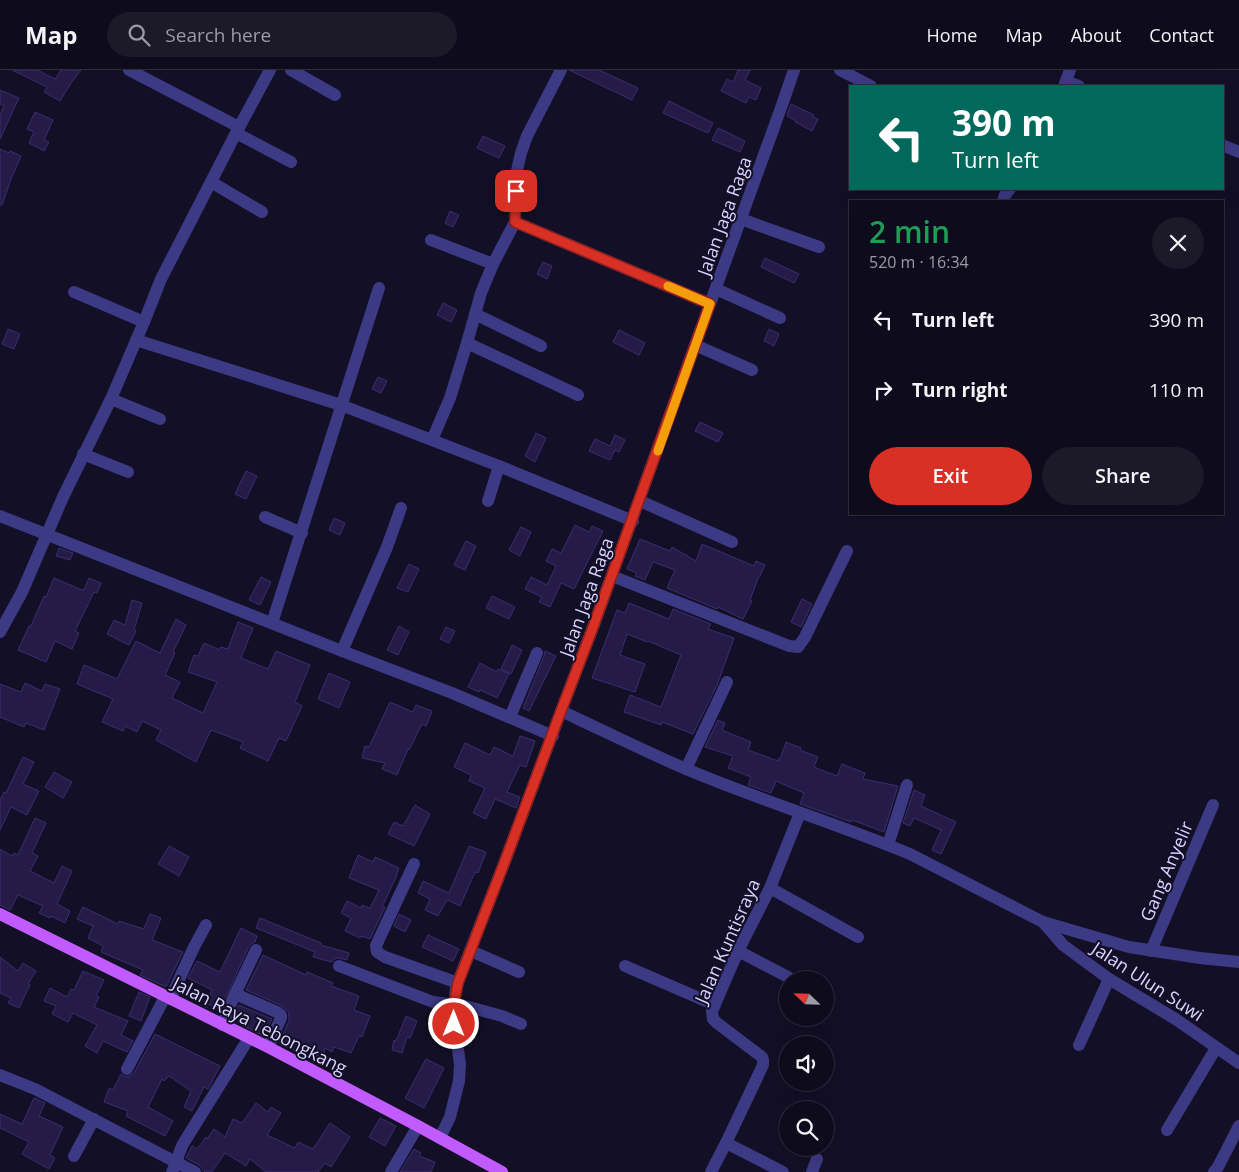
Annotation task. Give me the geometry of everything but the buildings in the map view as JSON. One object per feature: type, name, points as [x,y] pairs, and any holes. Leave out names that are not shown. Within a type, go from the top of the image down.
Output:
[{"type":"main road","name":"Jalan Raya Tebongkang","points":[[0,914],[268,1047],[502,1172]]},
{"type":"street","points":[[129,70],[238,130],[291,162]]},
{"type":"street","points":[[0,632],[22,592],[83,454],[111,399],[161,279],[270,70]]},
{"type":"street","points":[[291,70],[335,95]]},
{"type":"street","points":[[432,440],[450,398],[467,344],[480,293],[515,222],[516,175],[521,153],[527,136],[561,70]]},
{"type":"street","name":"Jalan Jaga Raga","points":[[440,1138],[450,1117],[460,1081],[460,1064],[454,1021],[456,993],[640,501],[794,70]]},
{"type":"street","points":[[840,70],[869,85]]},
{"type":"street","points":[[1067,79],[1078,85]]},
{"type":"street","points":[[1224,146],[1239,152]]},
{"type":"street","points":[[211,182],[262,212]]},
{"type":"street","points":[[741,219],[819,247]]},
{"type":"street","points":[[515,222],[710,304]]},
{"type":"street","points":[[431,240],[493,264]]},
{"type":"street","points":[[272,623],[379,288]]},
{"type":"street","points":[[716,289],[780,318]]},
{"type":"street","points":[[74,292],[144,322]]},
{"type":"street","points":[[475,314],[541,346]]},
{"type":"street","points":[[136,340],[341,405],[633,520]]},
{"type":"street","points":[[467,344],[578,395]]},
{"type":"street","points":[[695,345],[752,370]]},
{"type":"street","points":[[111,399],[160,419]]},
{"type":"street","points":[[83,454],[128,472]]},
{"type":"street","points":[[488,501],[499,466]]},
{"type":"street","points":[[640,501],[732,542]]},
{"type":"street","points":[[342,651],[402,508]]},
{"type":"street","points":[[0,516],[452,693],[552,736]]},
{"type":"street","points":[[265,517],[302,533]]},
{"type":"street","points":[[612,576],[789,646],[798,647],[805,637],[847,551]]},
{"type":"street","points":[[510,717],[537,653]]},
{"type":"street","points":[[686,769],[726,682]]},
{"type":"street","points":[[561,711],[686,769],[910,854],[1043,922],[1121,945],[1200,958],[1239,962]]},
{"type":"street","points":[[888,845],[908,785]]},
{"type":"street","name":"Gang Anyelir","points":[[1152,951],[1213,805]]},
{"type":"street","name":"Jalan Kuntisraya","points":[[711,1172],[763,1065],[762,1056],[713,1019],[712,1011],[738,951],[770,888],[800,813]]},
{"type":"street","points":[[414,864],[376,946],[377,952],[456,993],[465,1006],[502,1016],[521,1024]]},
{"type":"street","points":[[770,888],[858,938]]},
{"type":"street","name":"Jalan Ulun Suwi","points":[[1043,922],[1063,945],[1109,979],[1177,1020],[1239,1063]]},
{"type":"street","points":[[127,1069],[206,925]]},
{"type":"street","points":[[222,1025],[256,950]]},
{"type":"street","points":[[471,951],[519,972]]},
{"type":"street","points":[[738,951],[779,972]]},
{"type":"street","points":[[340,966],[433,1002],[456,993]]},
{"type":"street","points":[[625,966],[715,1005]]},
{"type":"street","points":[[1079,1045],[1109,979]]},
{"type":"street","points":[[235,994],[282,1015],[268,1047]]},
{"type":"street","points":[[175,1167],[183,1144],[250,1038]]},
{"type":"street","points":[[1167,1130],[1216,1048]]},
{"type":"street","points":[[0,1075],[35,1088],[175,1167],[195,1172]]},
{"type":"street","points":[[74,1156],[94,1120]]},
{"type":"street","points":[[391,1172],[418,1126]]},
{"type":"street","points":[[1214,1172],[1239,1126]]},
{"type":"street","points":[[726,1143],[783,1172]]},
{"type":"street","points":[[812,1172],[817,1159]]},
{"type":"slow traffic","points":[[658,451],[710,304],[668,286]]},
{"type":"route","points":[[454,1024],[453,1014],[456,987],[543,762],[675,405],[710,304],[515,222],[516,191]]}]
